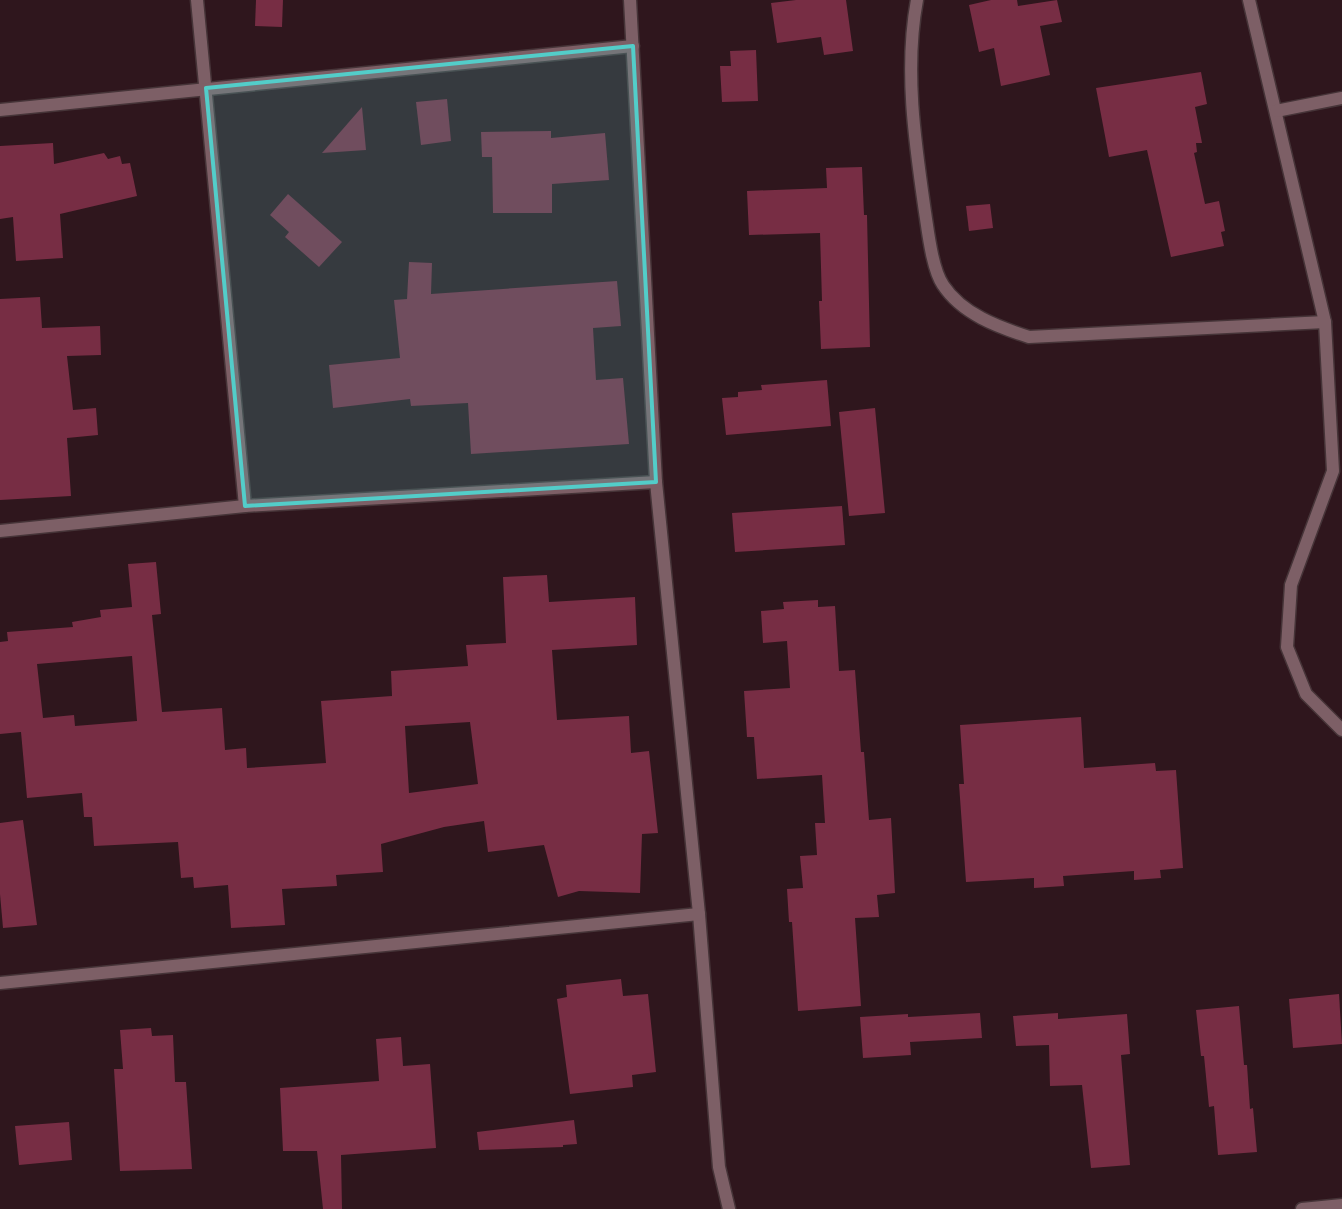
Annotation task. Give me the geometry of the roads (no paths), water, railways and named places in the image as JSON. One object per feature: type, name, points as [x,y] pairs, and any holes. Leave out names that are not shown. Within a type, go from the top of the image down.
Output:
[{"type":"street","points":[[197,0],[245,506]]},
{"type":"street","points":[[630,0],[656,482],[699,914],[719,1167],[730,1209]]},
{"type":"street","points":[[917,0],[913,20],[912,80],[917,154],[930,245],[943,285],[970,312],[1000,327],[1030,337],[1325,322]]},
{"type":"street","points":[[1249,0],[1325,322],[1333,471],[1291,585],[1287,647],[1306,694],[1342,730]]},
{"type":"street","points":[[0,110],[633,46]]},
{"type":"street","points":[[1276,111],[1342,98]]},
{"type":"street","points":[[0,531],[245,506],[656,482]]},
{"type":"street","points":[[0,983],[699,914]]},
{"type":"street","points":[[1308,1209],[1342,1205]]}]
